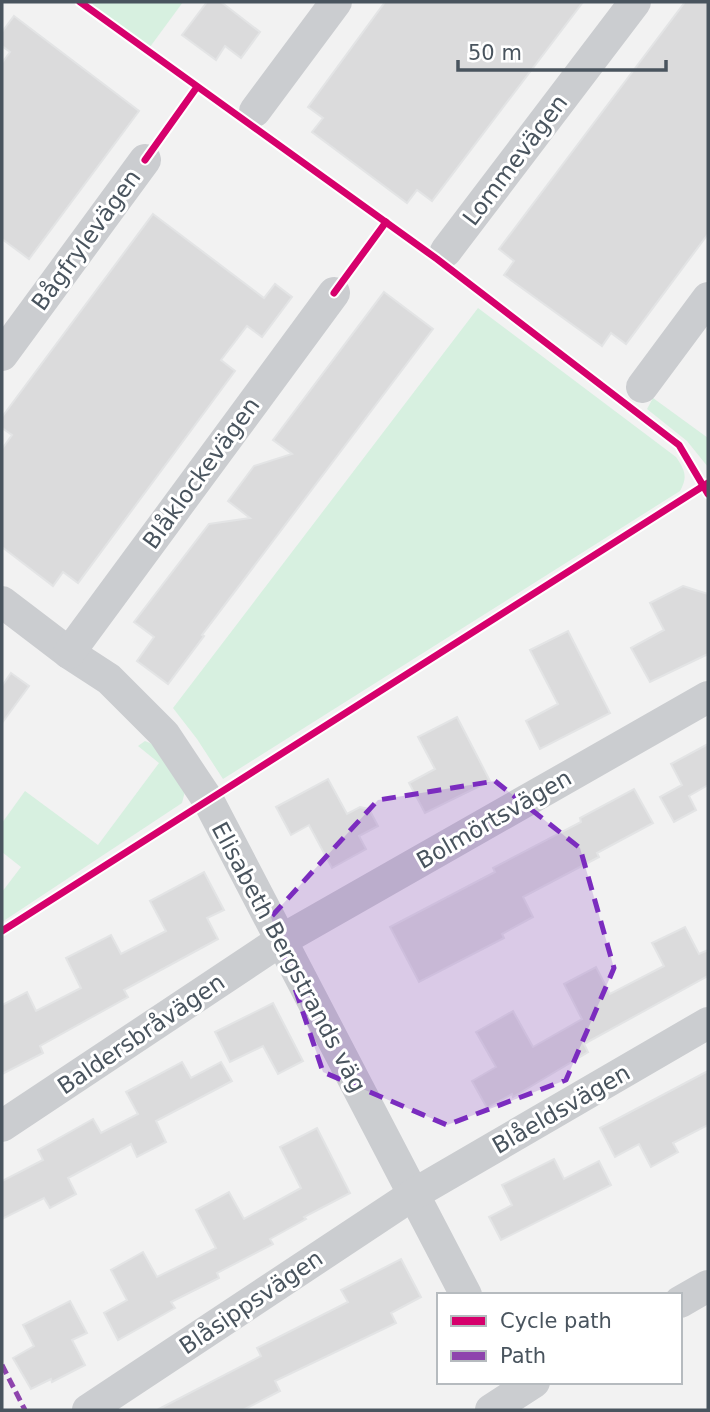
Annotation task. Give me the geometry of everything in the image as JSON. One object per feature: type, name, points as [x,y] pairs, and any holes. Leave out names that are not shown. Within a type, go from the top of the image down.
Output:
[{"type":"street","points":[[255,111],[336,2]]},
{"type":"street","name":"Lommevägen","points":[[446,251],[635,2]]},
{"type":"street","name":"Bågfrylevägen","points":[[2,355],[145,160]]},
{"type":"street","name":"Blåklockevägen","points":[[69,653],[334,293]]},
{"type":"street","points":[[642,387],[708,298]]},
{"type":"street","name":"Elisabeth Bergstrands väg","points":[[2,602],[69,653],[109,679],[164,734],[208,800],[465,1293]]},
{"type":"street","name":"Bolmörtsvägen","points":[[280,941],[708,697]]},
{"type":"street","name":"Baldersbråvägen","points":[[2,1126],[280,941]]},
{"type":"street","name":"Blåeldsvägen","points":[[414,1194],[708,1023]]},
{"type":"street","name":"Blåsippsvägen","points":[[89,1410],[414,1194]]},
{"type":"highlighted area","points":[[495,781],[580,848],[614,968],[566,1080],[447,1125],[323,1072],[271,917],[378,800]]},
{"type":"green space","points":[[74,2],[183,2],[147,51]]},
{"type":"green space","points":[[478,308],[676,457],[684,474],[680,491],[223,779],[173,708]]},
{"type":"green space","points":[[653,398],[708,438],[708,467],[687,441],[647,409]]},
{"type":"green space","points":[[145,741],[155,745],[185,791],[182,803],[2,922],[2,892],[21,867],[2,852],[2,823],[25,791],[98,845],[159,763],[138,746]]},
{"type":"building","points":[[207,2],[221,2],[260,32],[241,58],[225,46],[216,60],[182,35]]},
{"type":"building","points":[[385,2],[583,2],[432,201],[417,190],[407,203],[312,132],[323,118],[308,107]]},
{"type":"building","points":[[685,2],[708,2],[708,234],[626,344],[611,333],[602,346],[504,275],[514,261],[499,249]]},
{"type":"building","points":[[14,16],[139,111],[29,259],[2,239],[2,63],[10,52],[2,46],[2,32]]},
{"type":"building","points":[[153,214],[264,298],[275,284],[292,297],[262,337],[247,326],[221,360],[235,371],[78,583],[63,572],[53,586],[2,547],[2,449],[12,435],[2,428],[2,417]]},
{"type":"building","points":[[384,292],[433,329],[168,684],[137,661],[154,637],[134,622],[209,524],[250,518],[228,501],[254,466],[292,454],[273,440]]},
{"type":"building","points":[[683,586],[708,594],[708,654],[650,682],[631,648],[664,630],[650,603]]},
{"type":"building","points":[[568,631],[610,713],[540,749],[526,721],[558,704],[530,650]]},
{"type":"building","points":[[11,673],[29,686],[2,723],[2,686]]},
{"type":"building","points":[[457,717],[490,781],[425,813],[409,783],[435,769],[418,737]]},
{"type":"building","points":[[708,744],[708,785],[689,796],[696,810],[674,822],[660,797],[682,785],[671,764]]},
{"type":"building","points":[[328,779],[347,814],[360,807],[369,809],[378,826],[359,836],[366,849],[332,868],[309,825],[291,835],[276,807]]},
{"type":"building","points":[[634,789],[653,823],[597,853],[599,857],[523,897],[533,917],[502,934],[504,938],[419,982],[390,927],[495,872],[493,868],[581,822],[580,818]]},
{"type":"building","points":[[204,872],[224,910],[207,918],[218,939],[124,990],[128,997],[40,1046],[43,1053],[2,1074],[2,1005],[27,992],[36,1011],[81,988],[66,958],[111,935],[121,954],[166,931],[150,901]]},
{"type":"building","points":[[685,927],[699,954],[708,950],[708,976],[584,1044],[588,1052],[513,1097],[512,1094],[487,1108],[472,1081],[496,1067],[476,1032],[513,1011],[533,1047],[582,1019],[564,984],[596,967],[610,994],[664,966],[652,943]]},
{"type":"building","points":[[273,1003],[303,1061],[278,1074],[263,1046],[230,1062],[215,1032]]},
{"type":"building","points":[[182,1062],[191,1078],[221,1062],[232,1081],[156,1121],[166,1142],[137,1157],[131,1144],[68,1178],[76,1194],[50,1208],[44,1198],[2,1219],[2,1181],[43,1160],[38,1150],[93,1119],[101,1133],[138,1114],[126,1092]]},
{"type":"building","points":[[708,1071],[708,1125],[673,1143],[678,1152],[651,1167],[639,1144],[615,1157],[600,1128]]},
{"type":"building","points":[[317,1128],[350,1193],[304,1217],[306,1219],[270,1239],[273,1244],[217,1273],[219,1278],[171,1302],[175,1308],[118,1340],[104,1313],[127,1300],[111,1270],[143,1252],[157,1277],[216,1248],[196,1210],[229,1192],[244,1219],[301,1188],[280,1147]]},
{"type":"building","points":[[554,1159],[564,1179],[599,1161],[611,1185],[501,1240],[489,1217],[512,1205],[502,1185]]},
{"type":"building","points":[[401,1259],[421,1297],[391,1313],[396,1323],[275,1381],[280,1391],[243,1410],[157,1410],[261,1356],[257,1348],[348,1302],[341,1290]]},
{"type":"building","points":[[70,1301],[87,1333],[72,1340],[85,1365],[52,1382],[51,1379],[31,1389],[13,1358],[34,1346],[23,1325]]},
{"type":"marked path","points":[[2,1365],[25,1410]]},
{"type":"cycle path","points":[[80,2],[437,259],[679,445],[708,494]]},
{"type":"cycle path","points":[[145,160],[197,87]]},
{"type":"cycle path","points":[[334,293],[386,222]]},
{"type":"cycle path","points":[[2,931],[708,483]]}]
